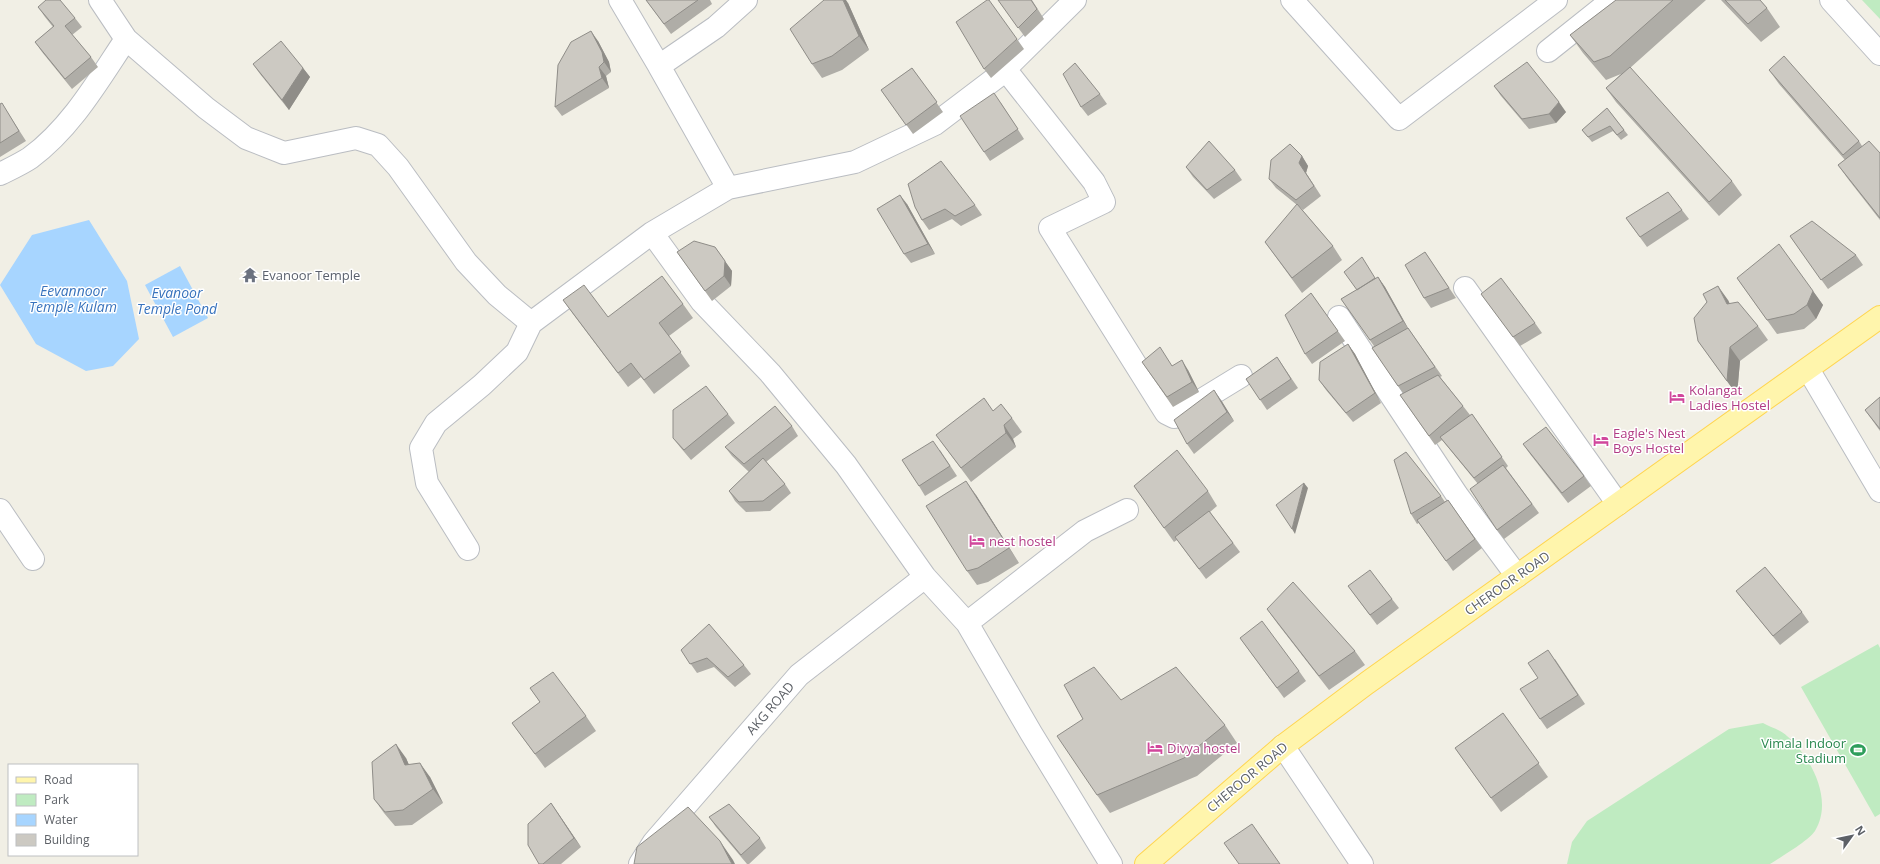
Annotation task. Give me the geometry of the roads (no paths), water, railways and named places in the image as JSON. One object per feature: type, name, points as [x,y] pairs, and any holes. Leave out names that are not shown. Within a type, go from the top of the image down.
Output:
[{"type":"main road","name":"CHEROOR ROAD","points":[[1146,864],[1283,746],[1367,683],[1880,317]]},
{"type":"street","points":[[100,0],[126,39],[206,108],[246,138],[284,153],[356,138],[378,145],[398,168],[466,262],[497,295],[531,323]]},
{"type":"street","points":[[620,0],[728,188]]},
{"type":"street","points":[[659,66],[716,27],[746,0]]},
{"type":"street","points":[[468,549],[426,483],[421,448],[436,423],[482,385],[517,352],[531,323],[652,233],[728,188],[855,162],[935,124],[1005,69],[1075,0]]},
{"type":"street","points":[[1292,0],[1399,119],[1556,0]]},
{"type":"street","points":[[1548,51],[1612,0]]},
{"type":"street","points":[[1830,0],[1880,54]]},
{"type":"street","points":[[0,174],[30,158],[66,124],[98,81],[126,39]]},
{"type":"street","points":[[1005,69],[1098,188],[1104,202],[1050,228],[1166,413],[1174,417],[1241,376]]},
{"type":"street","points":[[652,233],[702,302],[770,373],[846,465],[925,577],[967,623],[1031,733],[1112,864]]},
{"type":"street","points":[[1465,288],[1618,504]]},
{"type":"street","points":[[1339,317],[1457,495],[1517,576]]},
{"type":"street","points":[[1808,369],[1880,491]]},
{"type":"street","points":[[0,510],[33,559]]},
{"type":"street","points":[[967,623],[1086,531],[1126,510]]},
{"type":"street","name":"AKG ROAD","points":[[640,864],[654,842],[799,675],[925,577]]},
{"type":"street","points":[[1283,746],[1362,864]]},
{"type":"water","name":"Eevannoor Temple Kulam","points":[[89,220],[127,281],[139,339],[113,366],[86,371],[36,344],[0,285],[32,235]]},
{"type":"water","name":"Evanoor Temple Pond","points":[[180,266],[208,318],[173,337],[145,285]]},
{"type":"place","name":"Evanoor Temple","points":[[250,275]]},
{"type":"place","name":"Kolangat Ladies Hostel","points":[[1677,397]]},
{"type":"place","name":"Eagle's Nest Boys Hostel","points":[[1601,440]]},
{"type":"place","name":"nest hostel","points":[[977,541]]},
{"type":"place","name":"Divya hostel","points":[[1155,748]]},
{"type":"place","name":"Vimala Indoor Stadium","points":[[1858,750]]}]
